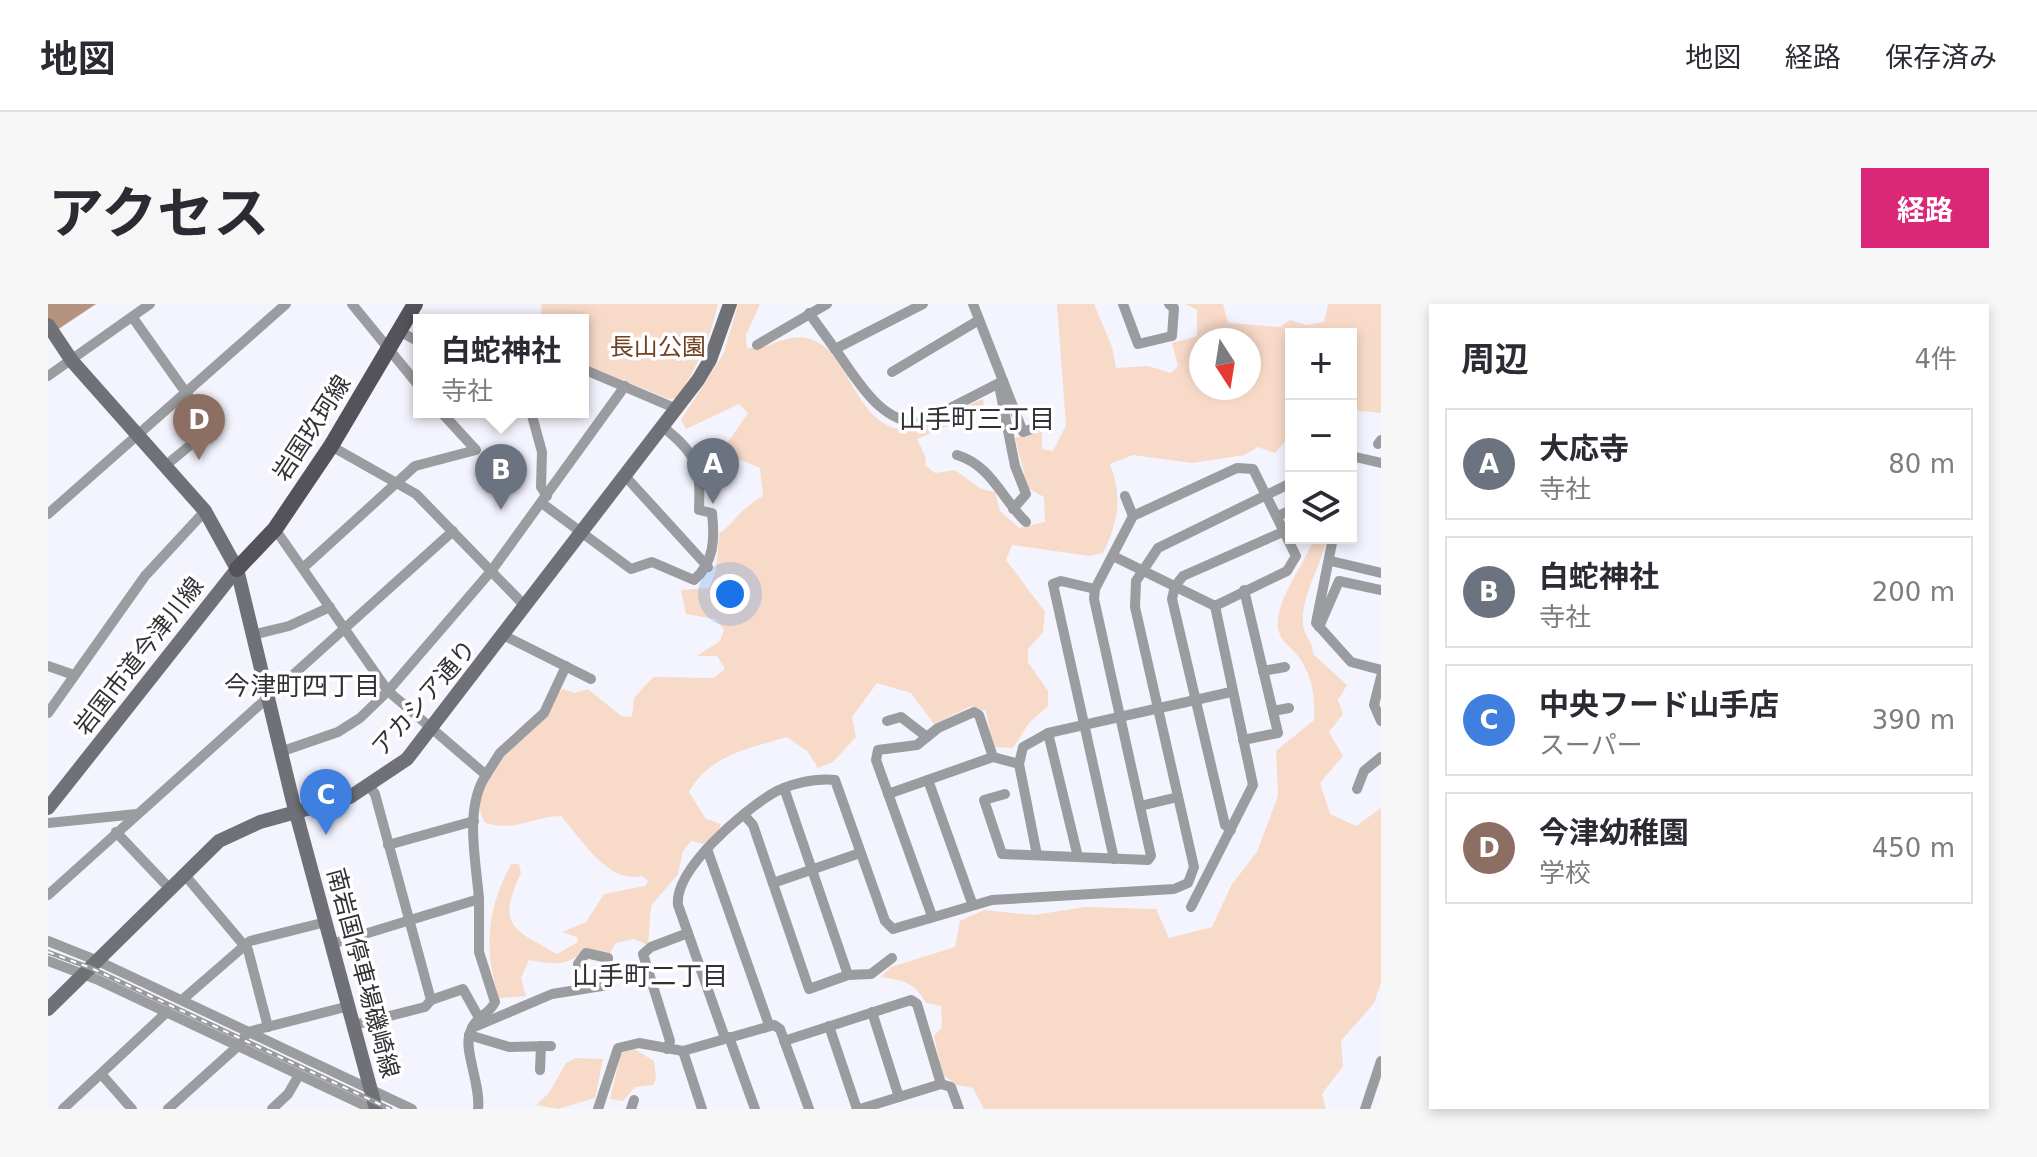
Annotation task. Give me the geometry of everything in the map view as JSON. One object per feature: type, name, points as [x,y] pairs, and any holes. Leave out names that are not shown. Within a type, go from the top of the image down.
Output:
[{"type":"main road","name":"岩国玖珂線","points":[[237,569],[275,529],[331,446],[415,304]]},
{"type":"street","points":[[48,376],[150,304]]},
{"type":"street","points":[[48,514],[274,308],[286,304]]},
{"type":"street","points":[[352,304],[413,379]]},
{"type":"street","name":"アカシア通り","points":[[48,1009],[219,841],[236,831],[326,807],[370,787],[407,759],[505,636],[677,409],[710,360],[730,304]]},
{"type":"street","points":[[757,345],[827,304]]},
{"type":"street","points":[[835,349],[923,304]]},
{"type":"street","points":[[973,304],[1001,383],[1023,432],[1043,425]]},
{"type":"street","points":[[1123,304],[1138,344],[1172,336],[1174,308],[1169,304]]},
{"type":"street","points":[[809,313],[886,413],[911,423],[923,422],[1001,383]]},
{"type":"street","points":[[133,318],[211,428],[165,466]]},
{"type":"street","points":[[892,372],[979,320]]},
{"type":"street","name":"南岩国停車場磯崎線","points":[[48,325],[72,361],[205,511],[237,569],[280,752],[372,1090],[374,1109]]},
{"type":"street","points":[[401,332],[413,339]]},
{"type":"street","points":[[589,371],[677,409]]},
{"type":"street","points":[[1001,383],[1015,466],[1026,494],[1013,509]]},
{"type":"street","points":[[280,752],[338,732],[360,718],[388,691],[492,570],[625,386]]},
{"type":"street","points":[[304,567],[415,466],[476,450],[447,418]]},
{"type":"street","points":[[533,418],[542,452],[541,487],[545,500],[631,569],[652,562],[694,580],[708,567],[714,531],[712,513],[699,510],[700,478],[690,449],[663,427]]},
{"type":"street","points":[[331,446],[399,482],[453,531],[526,607]]},
{"type":"street","points":[[957,455],[972,459],[990,476],[1026,522]]},
{"type":"street","points":[[1357,457],[1381,463]]},
{"type":"street","points":[[1005,794],[984,800],[1002,854],[1148,860],[1151,856],[1094,599],[1095,589],[1133,516],[1237,468],[1253,469],[1285,531],[1183,576],[1175,586],[1172,599],[1225,825],[1231,830]]},
{"type":"street","points":[[625,476],[708,567]]},
{"type":"street","points":[[755,1109],[678,905],[680,883],[707,849],[768,796],[784,788],[835,780],[889,927],[899,929],[972,903],[1182,888],[1192,878],[1194,867],[1135,607],[1134,591],[1141,570],[1158,548],[1285,487]]},
{"type":"street","points":[[1125,496],[1133,516]]},
{"type":"street","points":[[48,713],[159,558],[205,511]]},
{"type":"street","points":[[1278,516],[1285,513]]},
{"type":"street","points":[[275,529],[388,691],[486,775]]},
{"type":"street","points":[[48,895],[453,531]]},
{"type":"street","points":[[1215,606],[1290,567],[1296,550],[1293,544]]},
{"type":"street","points":[[1332,544],[1331,561],[1315,616],[1319,627],[1351,662],[1381,670]]},
{"type":"street","points":[[1113,556],[1215,606]]},
{"type":"street","points":[[1331,561],[1381,573]]},
{"type":"street","name":"岩国市道今津川線","points":[[48,808],[237,569]]},
{"type":"street","points":[[1095,589],[1061,581],[1053,584],[1114,859]]},
{"type":"street","points":[[1319,627],[1339,581],[1381,590]]},
{"type":"street","points":[[1243,740],[1278,733],[1244,590]]},
{"type":"street","points":[[1191,907],[1253,785],[1215,606]]},
{"type":"street","points":[[252,635],[289,626],[330,607]]},
{"type":"street","points":[[505,636],[591,679]]},
{"type":"street","points":[[48,666],[74,675]]},
{"type":"street","points":[[478,1109],[471,1032],[478,1016],[492,1009],[495,1002],[479,952],[474,821],[476,793],[500,753],[544,713],[566,666]]},
{"type":"street","points":[[1263,671],[1285,667]]},
{"type":"street","points":[[1381,677],[1374,705],[1381,721]]},
{"type":"street","points":[[1037,855],[1019,764],[1023,747],[1048,733],[1231,692]]},
{"type":"street","points":[[1273,711],[1289,708]]},
{"type":"street","points":[[932,916],[876,760],[878,750],[913,746],[954,719],[974,712],[979,715],[993,757]]},
{"type":"street","points":[[887,721],[901,717],[927,737]]},
{"type":"street","points":[[1048,733],[1078,857]]},
{"type":"street","points":[[888,794],[993,757],[1019,764]]},
{"type":"street","points":[[1357,789],[1364,771],[1381,757]]},
{"type":"street","points":[[928,780],[972,903]]},
{"type":"street","points":[[370,787],[431,1000]]},
{"type":"street","points":[[784,788],[848,975]]},
{"type":"street","points":[[1140,806],[1178,797]]},
{"type":"street","points":[[48,823],[137,814]]},
{"type":"street","points":[[745,816],[753,825],[809,989],[848,975],[871,974],[892,958]]},
{"type":"street","points":[[388,845],[474,821]]},
{"type":"street","points":[[116,832],[170,889]]},
{"type":"street","points":[[707,849],[769,1025]]},
{"type":"street","points":[[773,883],[860,853]]},
{"type":"street","points":[[184,874],[245,945],[268,1027]]},
{"type":"street","points":[[1192,878],[1203,884]]},
{"type":"street","points":[[332,944],[409,923],[479,899]]},
{"type":"street","points":[[182,1000],[245,945],[326,922]]},
{"type":"street","points":[[667,1049],[670,1041],[643,954],[651,947],[688,933]]},
{"type":"street","points":[[48,941],[98,961],[412,1109]]},
{"type":"street","points":[[471,1032],[543,997],[608,985],[608,958],[586,953],[578,964]]},
{"type":"street","points":[[48,961],[167,1012],[374,1109]]},
{"type":"street","points":[[354,1025],[425,1007],[431,1000],[463,989],[478,1016]]},
{"type":"street","points":[[784,1041],[911,1000],[917,1004],[941,1084]]},
{"type":"street","points":[[168,1109],[238,1046],[248,1032],[349,1006]]},
{"type":"street","points":[[63,1109],[167,1012]]},
{"type":"street","points":[[872,1012],[899,1097]]},
{"type":"street","points":[[598,1109],[618,1048],[639,1043],[683,1051],[769,1025],[780,1029],[809,1109]]},
{"type":"street","points":[[829,1026],[858,1109],[941,1084],[951,1087],[959,1109]]},
{"type":"street","points":[[471,1032],[509,1047],[546,1046],[540,1070]]},
{"type":"street","points":[[683,1051],[702,1109]]},
{"type":"street","points":[[1365,1109],[1381,1061]]},
{"type":"street","points":[[102,1075],[132,1109]]},
{"type":"street","points":[[272,1109],[288,1094],[299,1075]]},
{"type":"street","points":[[288,1094],[290,1109]]},
{"type":"green space","name":"長山公園","points":[[542,304],[718,304],[697,364],[677,398],[669,399],[589,366],[589,314],[541,314]]},
{"type":"green space","points":[[738,304],[760,304],[746,335],[747,348],[764,347],[796,337],[813,340],[826,348],[837,361],[867,408],[879,420],[895,428],[922,428],[983,399],[984,405],[958,416],[952,424],[917,439],[926,458],[925,465],[935,473],[955,470],[981,489],[995,492],[1000,511],[1019,528],[1045,522],[1044,497],[1028,488],[1015,438],[1042,432],[1042,449],[1053,451],[1066,425],[1057,304],[1094,304],[1112,347],[1116,368],[1148,366],[1171,373],[1178,366],[1172,343],[1189,338],[1189,400],[1261,400],[1261,328],[1197,328],[1197,310],[1186,304],[1223,304],[1228,323],[1280,327],[1290,320],[1306,325],[1324,322],[1328,304],[1381,304],[1381,413],[1357,411],[1357,328],[1285,328],[1285,442],[1275,453],[1258,447],[1244,455],[1192,463],[1133,455],[1110,464],[1117,510],[1103,553],[1089,556],[1012,545],[1006,560],[1045,612],[1043,632],[1028,649],[1028,662],[1048,691],[1048,706],[1029,723],[1013,748],[993,747],[986,711],[971,706],[934,724],[911,693],[877,683],[852,717],[856,737],[833,762],[818,768],[807,751],[787,737],[731,755],[697,780],[689,792],[706,819],[721,824],[704,844],[691,841],[683,851],[678,874],[651,906],[648,945],[634,939],[616,943],[610,953],[586,948],[566,962],[529,960],[521,978],[526,996],[499,998],[491,962],[490,929],[497,897],[511,864],[519,864],[521,873],[510,904],[513,924],[529,938],[557,954],[578,942],[577,937],[562,932],[586,922],[604,894],[645,886],[648,881],[642,876],[629,877],[607,867],[561,816],[506,826],[485,823],[480,810],[480,797],[496,762],[530,721],[563,689],[575,693],[588,689],[621,716],[632,717],[634,698],[653,677],[714,678],[725,669],[717,656],[697,656],[720,641],[724,630],[715,619],[686,614],[681,590],[709,588],[716,571],[719,534],[763,496],[760,468],[732,456],[726,445],[748,413],[739,404],[686,429],[681,420],[724,353]]},
{"type":"green space","points":[[1311,544],[1325,544],[1304,605],[1304,629],[1313,654],[1347,685],[1338,700],[1343,714],[1329,732],[1343,756],[1320,783],[1330,814],[1356,826],[1381,808],[1381,983],[1374,1003],[1341,1041],[1343,1066],[1322,1094],[1326,1109],[984,1109],[973,1088],[957,1085],[943,1075],[934,1036],[942,1027],[941,1006],[926,1003],[918,991],[908,984],[881,977],[891,967],[955,947],[960,921],[984,910],[1034,915],[1085,907],[1156,909],[1169,938],[1212,927],[1232,884],[1257,852],[1278,796],[1276,751],[1314,720],[1308,674],[1301,660],[1281,637],[1278,626],[1284,597]]},
{"type":"green space","points":[[634,1049],[654,1061],[656,1079],[653,1085],[635,1087],[623,1101],[610,1099],[621,1053]]},
{"type":"green space","points":[[575,1058],[603,1059],[595,1098],[558,1109],[536,1105],[549,1093],[566,1063]]},
{"type":"shaded area","points":[[48,304],[96,304],[48,336]]},
{"type":"railway","points":[[48,952],[91,968],[390,1109]]},
{"type":"place","name":"今津幼稚園","points":[[199,460]]},
{"type":"place","name":"大応寺","points":[[713,504]]},
{"type":"place","name":"白蛇神社","points":[[501,510]]},
{"type":"place","name":"中央フード山手店","points":[[326,835]]},
{"type":"district","name":"山手町三丁目","points":[[977,419]]},
{"type":"district","name":"今津町四丁目","points":[[302,686]]},
{"type":"district","name":"山手町二丁目","points":[[650,976]]}]
